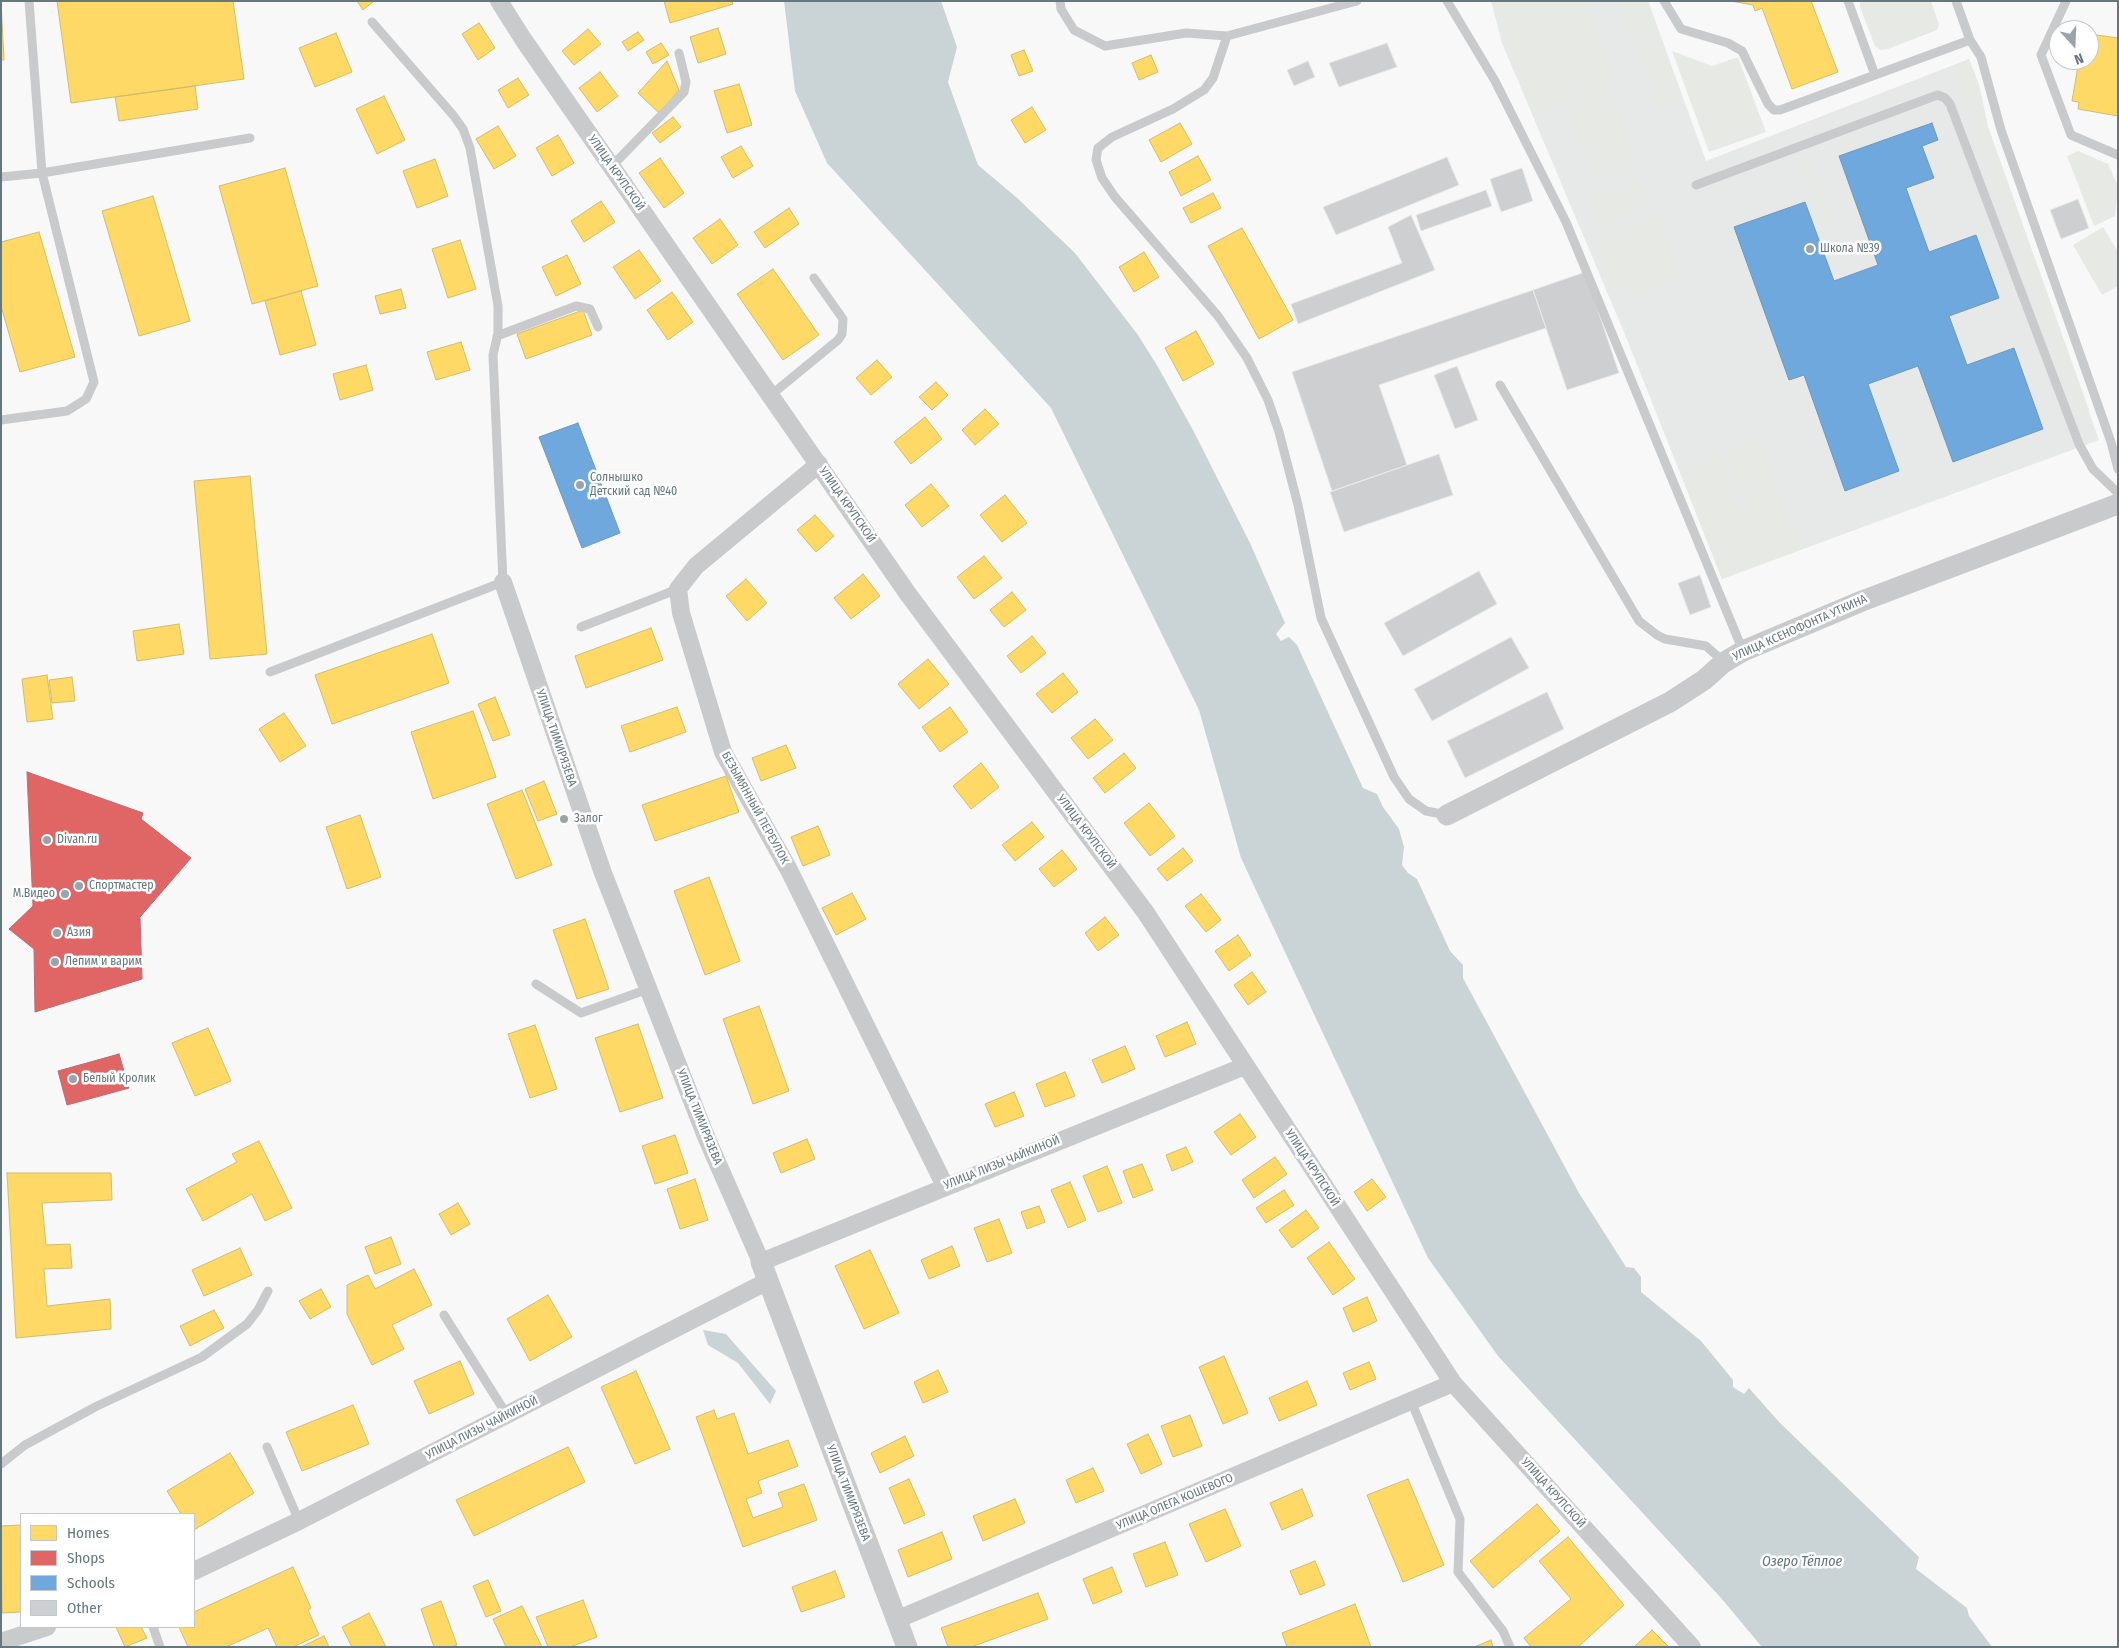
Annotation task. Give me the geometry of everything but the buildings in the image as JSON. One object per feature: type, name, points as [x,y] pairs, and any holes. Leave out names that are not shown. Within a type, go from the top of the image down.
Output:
[{"type":"street","name":"УЛИЦА КРУПСКОЙ","points":[[499,1],[908,594],[1146,913],[1454,1383],[1692,1647]]},
{"type":"street","points":[[678,589],[696,566],[819,464]]},
{"type":"street","name":"УЛИЦА КСЕНОФОНТА УТКИНА","points":[[1447,815],[1670,702],[1704,680],[1724,662],[1742,651],[1862,601],[2118,504]]},
{"type":"street","name":"УЛИЦА ТИМИРЯЗЕВА","points":[[503,582],[600,864],[707,1139],[764,1272],[906,1647]]},
{"type":"street","name":"БЕЗЫМЯННЫЙ ПЕРЕУЛОК","points":[[678,589],[681,613],[723,752],[789,870],[945,1186]]},
{"type":"street","name":"УЛИЦА ЛИЗЫ ЧАЙКИНОЙ","points":[[195,1571],[300,1521],[507,1415],[764,1272],[945,1186],[1245,1066]]},
{"type":"street","name":"УЛИЦА ОЛЕГА КОШЕВОГО","points":[[896,1620],[1454,1383]]},
{"type":"street","points":[[1,1642],[45,1628]]},
{"type":"lane","points":[[1,420],[67,411],[86,399],[94,382],[42,172],[29,1]]},
{"type":"lane","points":[[1060,1],[1061,9],[1074,30],[1105,46],[1186,33],[1228,36],[1357,1]]},
{"type":"lane","points":[[1447,1],[1495,81],[1566,222],[1742,651]]},
{"type":"lane","points":[[1664,1],[1681,29],[1728,43],[1742,51],[1768,104],[1774,110],[1780,110],[1970,40]]},
{"type":"lane","points":[[1848,1],[1875,75]]},
{"type":"lane","points":[[1956,1],[1970,40],[1981,57],[2001,130],[2111,442],[2118,469]]},
{"type":"lane","points":[[2066,1],[2042,55],[2071,135],[2118,155]]},
{"type":"lane","points":[[270,672],[503,582],[493,355],[497,336],[498,306],[470,148],[463,129],[372,22]]},
{"type":"lane","points":[[1228,36],[1213,78],[1204,90],[1173,109],[1112,138],[1098,148],[1096,160],[1102,178],[1115,197],[1218,316],[1247,358],[1268,400],[1279,432],[1298,505],[1321,618],[1394,777],[1409,798],[1426,811],[1447,815]]},
{"type":"lane","points":[[612,166],[684,92],[686,82],[679,53]]},
{"type":"lane","points":[[1696,185],[1932,97],[1938,95],[1945,98],[1950,104],[2079,444],[2093,470],[2118,493]]},
{"type":"lane","points":[[1,177],[250,138]]},
{"type":"lane","points":[[772,395],[838,340],[842,334],[843,319],[814,278]]},
{"type":"lane","points":[[497,336],[576,306],[590,309],[598,327]]},
{"type":"lane","points":[[1500,385],[1639,621],[1665,639],[1706,646],[1724,662]]},
{"type":"lane","points":[[581,627],[678,589]]},
{"type":"lane","points":[[536,984],[581,1012],[648,988]]},
{"type":"lane","points":[[1,1464],[32,1440],[106,1402],[202,1357],[247,1324],[258,1310],[268,1291]]},
{"type":"lane","points":[[444,1315],[507,1415]]},
{"type":"lane","points":[[1411,1401],[1460,1519],[1458,1572],[1503,1632],[1510,1647]]},
{"type":"lane","points":[[267,1447],[300,1521]]},
{"type":"lane","points":[[153,1628],[160,1647]]},
{"type":"shaded area","name":"Школа №39","points":[[1491,1],[1648,1],[1706,161],[1969,59],[1979,85],[1988,127],[2099,440],[1722,579],[1626,337],[1502,43]]},
{"type":"shaded area","points":[[1494,1],[1585,1],[1614,80],[1534,109]]},
{"type":"shaded area","points":[[1620,1],[1648,1],[1682,97],[1658,106]]},
{"type":"shaded area","points":[[1860,1],[1931,1],[1939,25],[1937,30],[1888,49],[1880,50],[1875,46],[1860,7]]},
{"type":"shaded area","points":[[1672,51],[1712,66],[1738,57],[1766,132],[1709,152]]},
{"type":"shaded area","points":[[1969,59],[1979,85],[1988,127],[2089,410],[2078,414],[1953,66]]},
{"type":"shaded area","points":[[1608,87],[1636,164],[1595,179],[1566,102]]},
{"type":"shaded area","points":[[2078,151],[2108,164],[2118,186],[2115,216],[2094,226],[2067,156]]},
{"type":"shaded area","points":[[1806,156],[1832,227],[1827,229],[1801,158]]},
{"type":"shaded area","points":[[1639,178],[1648,203],[1599,221],[1590,196]]},
{"type":"shaded area","points":[[1657,213],[1680,276],[1619,298],[1595,235]]},
{"type":"shaded area","points":[[2103,227],[2118,252],[2118,286],[2102,295],[2073,245]]},
{"type":"shaded area","points":[[1757,436],[1800,550],[1722,579],[1678,466],[1719,450],[1735,492],[1729,495],[1735,510],[1752,505],[1746,488],[1741,490],[1725,448]]},
{"type":"water","name":"Озеро Тёплое","points":[[784,1],[941,1],[957,47],[948,82],[978,165],[1016,197],[1075,253],[1138,335],[1158,367],[1193,430],[1250,543],[1285,623],[1276,634],[1281,641],[1289,637],[1297,645],[1363,788],[1377,794],[1383,807],[1399,829],[1404,847],[1402,865],[1408,873],[1417,879],[1450,951],[1463,965],[1463,978],[1579,1193],[1626,1267],[1634,1268],[1641,1277],[1641,1292],[1701,1341],[1733,1380],[1733,1387],[1744,1394],[1749,1388],[1779,1422],[1919,1557],[1916,1569],[1967,1608],[1969,1616],[1992,1647],[1762,1647],[1721,1598],[1498,1356],[1428,1258],[1241,858],[1199,710],[1051,408],[827,163],[795,91]]},
{"type":"water","points":[[703,1330],[726,1334],[776,1391],[770,1404],[738,1363],[708,1345]]},
{"type":"place","name":"Школа №39","points":[[1810,249]]},
{"type":"place","name":"Солнышко Детский сад №40","points":[[580,485]]},
{"type":"place","name":"Залог","points":[[564,819]]},
{"type":"place","name":"Divan.ru","points":[[47,840]]},
{"type":"place","name":"Спортмастер","points":[[79,886]]},
{"type":"place","name":"М.Видео","points":[[65,894]]},
{"type":"place","name":"Азия","points":[[57,933]]},
{"type":"place","name":"Лепим и варим","points":[[55,962]]},
{"type":"place","name":"Белый Кролик","points":[[73,1079]]}]
